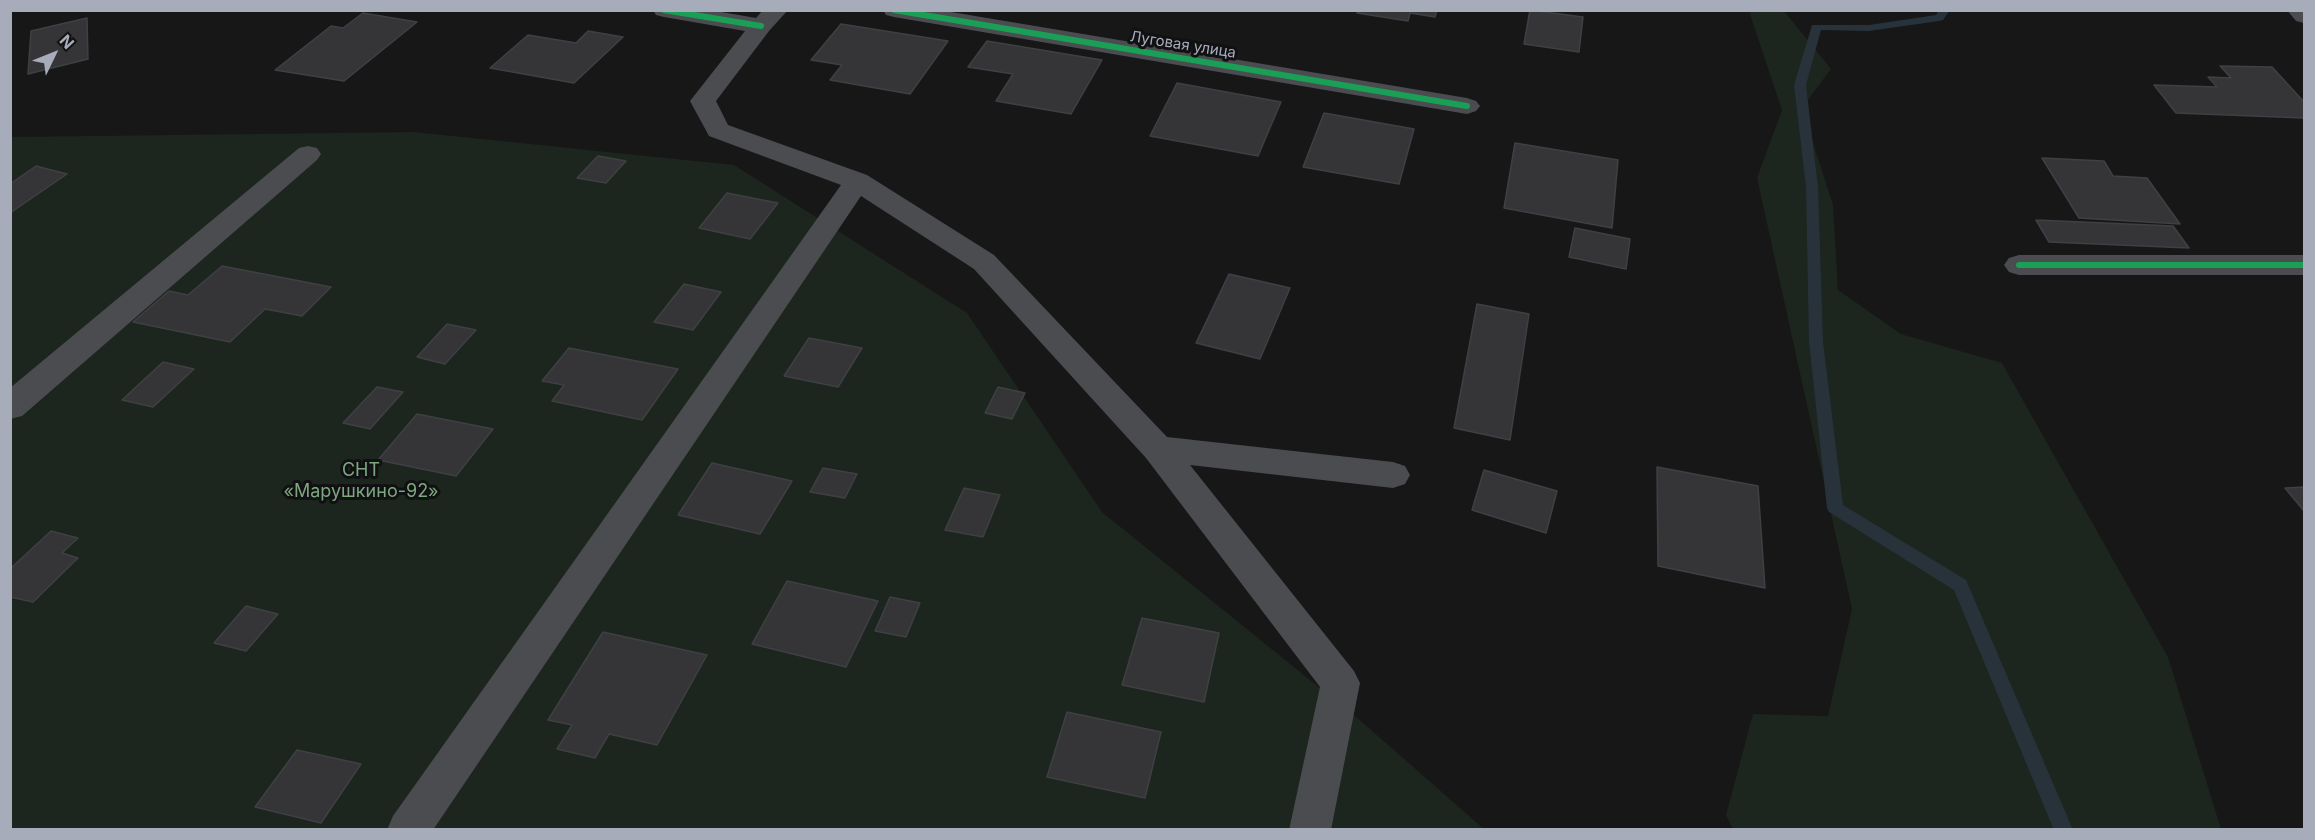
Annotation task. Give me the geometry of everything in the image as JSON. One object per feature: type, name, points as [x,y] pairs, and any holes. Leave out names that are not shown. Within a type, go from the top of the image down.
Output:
[{"type":"street","points":[[664,10],[769,18]]},
{"type":"street","name":"Луговая улица","points":[[894,10],[1467,106]]},
{"type":"street","points":[[2298,10],[2304,16]]},
{"type":"street","points":[[769,18],[703,101],[718,130],[857,181],[984,262],[1158,449],[1340,683],[1310,830]]},
{"type":"street","points":[[10,408],[308,154]]},
{"type":"street","points":[[408,830],[857,181]]},
{"type":"street","points":[[2019,265],[2304,265]]},
{"type":"street","points":[[1158,449],[1393,475]]},
{"type":"green space","points":[[1749,11],[1784,11],[1831,69],[1802,108],[1833,205],[1838,290],[1901,334],[2002,363],[2168,657],[2221,829],[1733,829],[1726,815],[1753,714],[1828,716],[1852,609],[1757,178],[1782,110]]},
{"type":"green space","name":"СНТ «Марушкино-92»","points":[[414,132],[734,165],[967,313],[1102,512],[1362,722],[1484,829],[11,829],[10,137]]},
{"type":"building","points":[[1358,10],[1437,10],[1435,17],[1410,13],[1408,21],[1357,13]]},
{"type":"building","points":[[1530,10],[1583,17],[1579,52],[1524,44]]},
{"type":"building","points":[[363,13],[417,22],[344,81],[275,70],[331,26],[343,28]]},
{"type":"building","points":[[87,18],[88,59],[28,74],[31,31]]},
{"type":"building","points":[[841,24],[948,41],[910,94],[830,80],[842,65],[811,60]]},
{"type":"building","points":[[588,31],[623,37],[574,83],[490,68],[528,35],[576,43]]},
{"type":"building","points":[[987,41],[1102,60],[1071,114],[996,101],[1013,74],[968,67]]},
{"type":"building","points":[[2220,66],[2272,67],[2304,102],[2304,118],[2176,113],[2154,85],[2217,87],[2208,77],[2231,78]]},
{"type":"building","points":[[1177,83],[1281,102],[1258,156],[1150,136]]},
{"type":"building","points":[[1324,113],[1414,129],[1399,184],[1303,167]]},
{"type":"building","points":[[1515,143],[1618,160],[1612,228],[1504,208]]},
{"type":"building","points":[[598,156],[626,161],[606,183],[577,178]]},
{"type":"building","points":[[2042,158],[2104,161],[2113,176],[2147,178],[2180,224],[2079,218]]},
{"type":"building","points":[[36,166],[67,174],[10,213],[10,184]]},
{"type":"building","points":[[727,193],[778,203],[750,239],[699,228]]},
{"type":"building","points":[[2036,220],[2173,226],[2189,248],[2049,242]]},
{"type":"building","points":[[1575,228],[1630,239],[1626,269],[1569,257]]},
{"type":"building","points":[[222,266],[331,287],[302,316],[265,309],[230,342],[133,322],[169,291],[188,295]]},
{"type":"building","points":[[1229,274],[1290,288],[1260,359],[1196,343]]},
{"type":"building","points":[[684,284],[721,292],[693,330],[654,322]]},
{"type":"building","points":[[1477,304],[1529,314],[1510,440],[1454,428]]},
{"type":"building","points":[[447,324],[476,330],[445,364],[417,357]]},
{"type":"building","points":[[809,338],[862,348],[838,387],[784,376]]},
{"type":"building","points":[[569,348],[678,369],[642,420],[552,401],[564,385],[542,381]]},
{"type":"building","points":[[163,362],[194,369],[153,407],[122,400]]},
{"type":"building","points":[[377,387],[403,392],[370,429],[343,423]]},
{"type":"building","points":[[998,387],[1025,393],[1012,419],[985,413]]},
{"type":"building","points":[[417,414],[493,429],[456,476],[378,460]]},
{"type":"building","points":[[712,463],[792,481],[760,534],[678,515]]},
{"type":"building","points":[[1657,467],[1758,486],[1765,588],[1658,566]]},
{"type":"building","points":[[823,468],[857,474],[845,498],[810,492]]},
{"type":"building","points":[[1484,470],[1557,491],[1546,533],[1472,510]]},
{"type":"building","points":[[2304,487],[2304,511],[2285,488]]},
{"type":"building","points":[[964,488],[1000,495],[983,537],[945,530]]},
{"type":"building","points":[[51,531],[78,538],[62,553],[78,558],[33,602],[10,597],[10,569]]},
{"type":"building","points":[[787,581],[878,601],[846,667],[752,644]]},
{"type":"building","points":[[890,597],[920,603],[906,637],[875,631]]},
{"type":"building","points":[[246,606],[278,614],[246,651],[214,643]]},
{"type":"building","points":[[1142,618],[1219,633],[1204,702],[1122,685]]},
{"type":"building","points":[[603,632],[707,655],[657,745],[609,734],[595,758],[557,749],[572,725],[548,720]]},
{"type":"building","points":[[1067,712],[1161,732],[1145,798],[1047,777]]},
{"type":"building","points":[[297,750],[361,764],[321,823],[255,807]]},
{"type":"waterway","points":[[1945,10],[1939,18],[1869,28],[1816,27],[1800,85],[1812,187],[1816,342],[1835,508],[1960,585],[2064,830]]},
{"type":"cycle path","points":[[664,10],[761,26]]},
{"type":"cycle path","points":[[894,10],[1467,106]]},
{"type":"cycle path","points":[[2019,265],[2304,265]]}]
